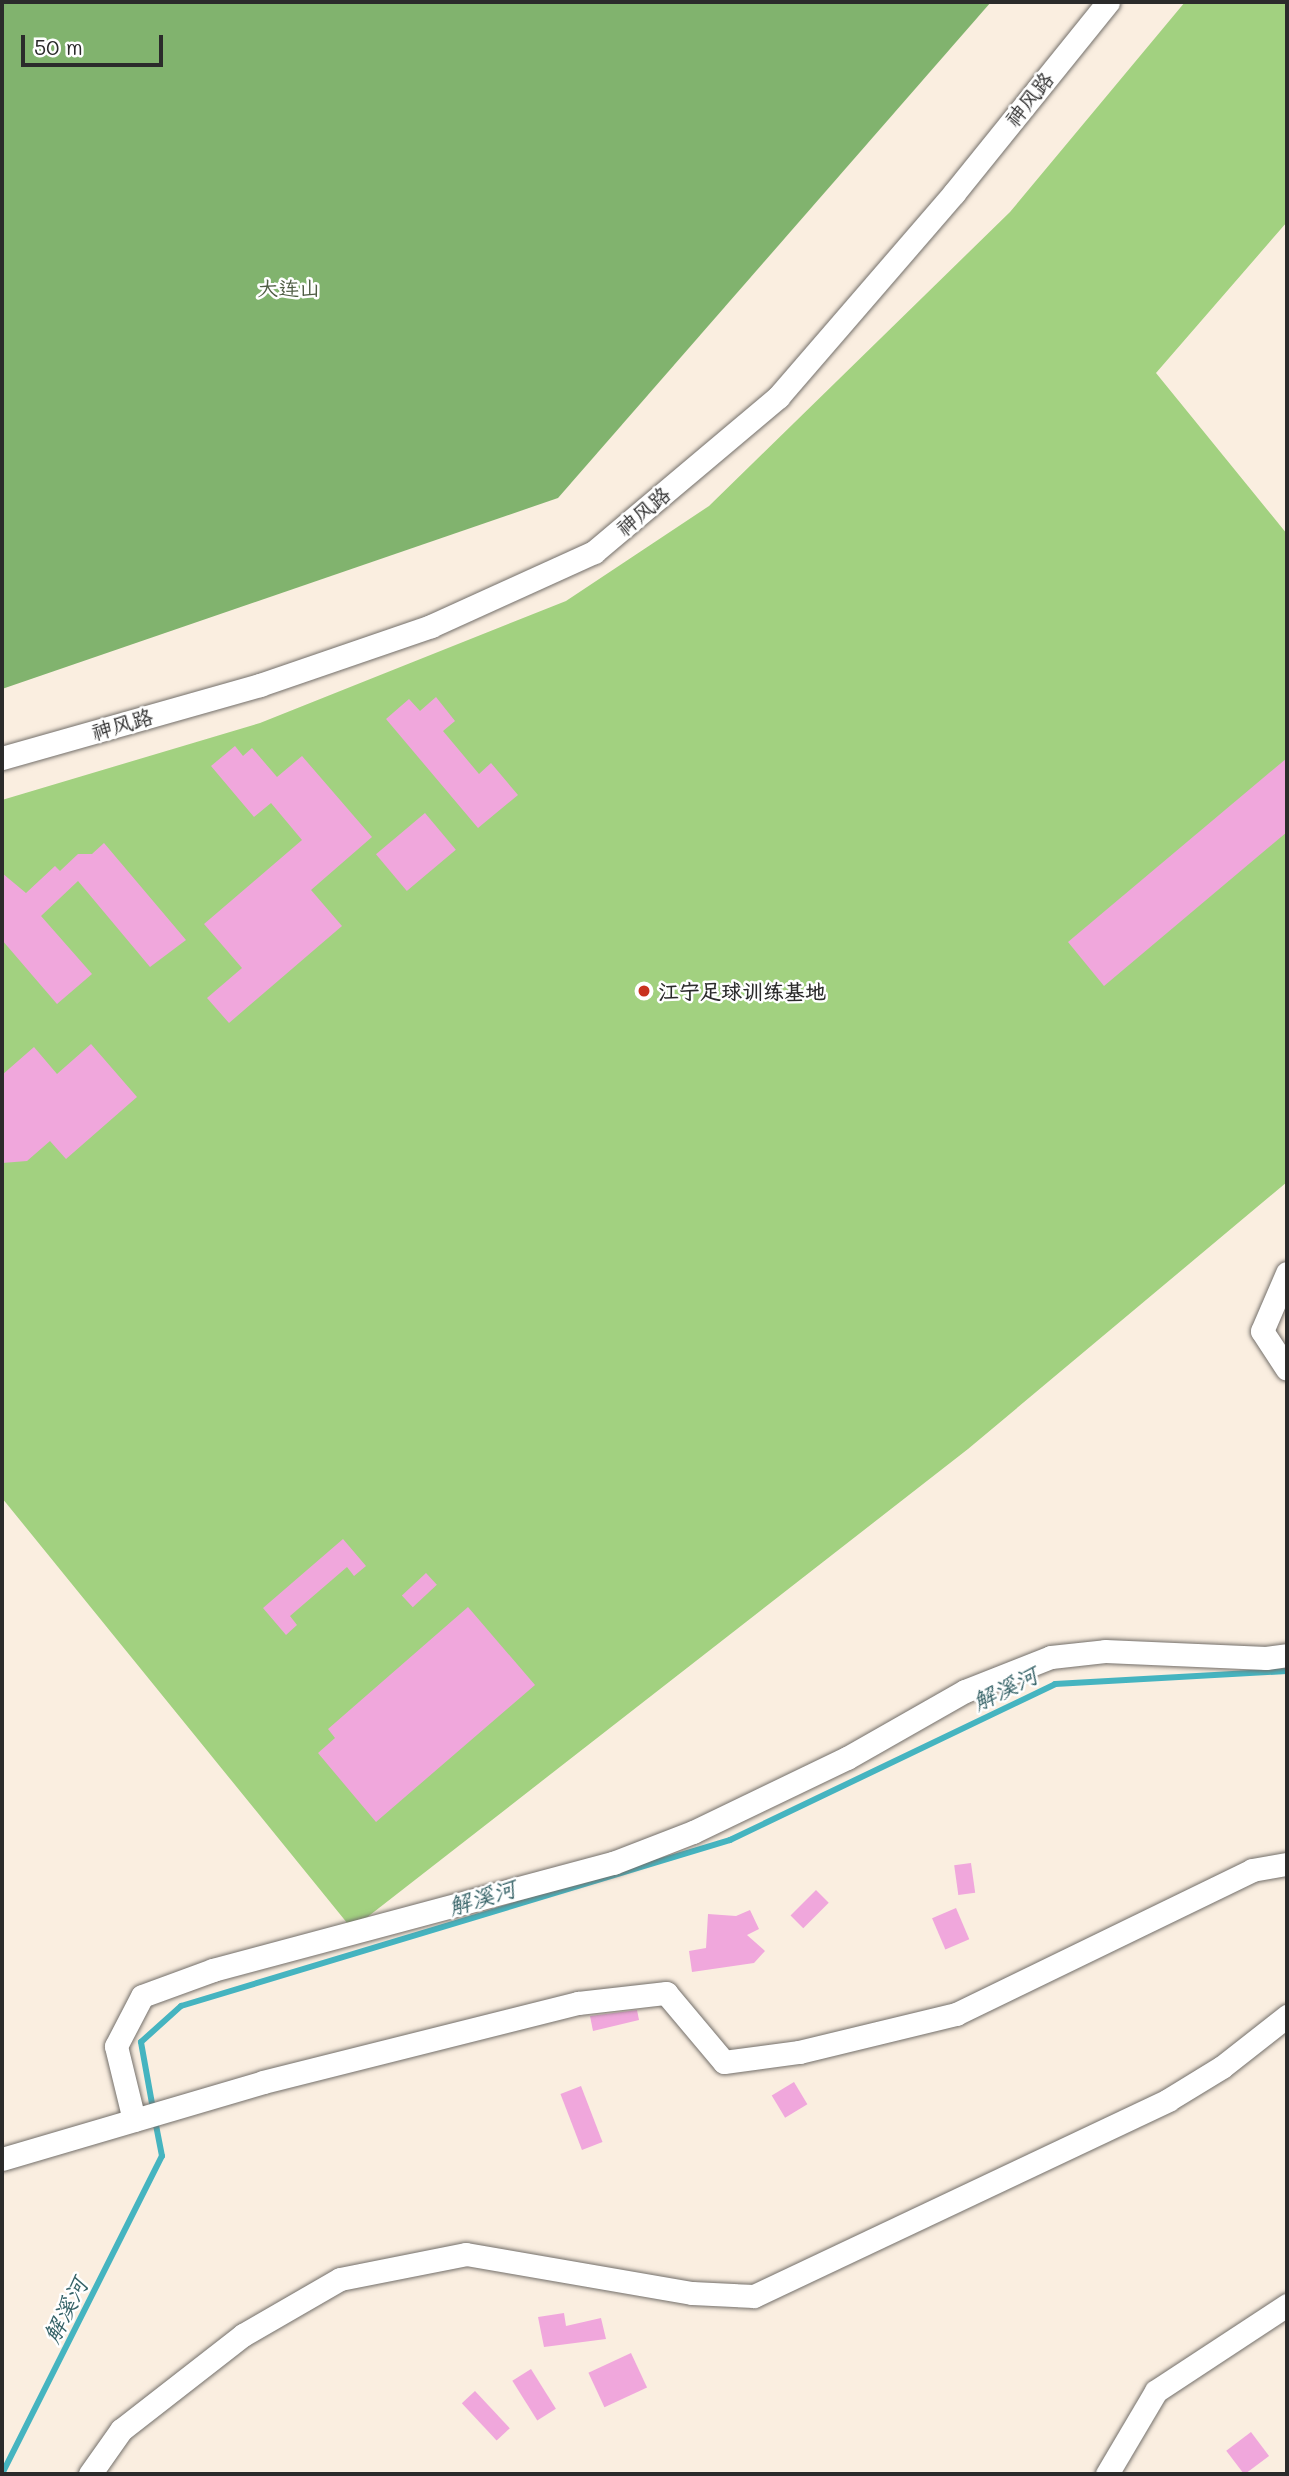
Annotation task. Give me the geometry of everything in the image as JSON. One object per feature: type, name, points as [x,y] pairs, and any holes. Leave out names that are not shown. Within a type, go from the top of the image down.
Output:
[{"type":"street","name":"神风路","points":[[2,758],[273,681],[430,626],[594,552],[778,397],[954,193],[1108,2]]},
{"type":"street","points":[[1287,1273],[1262,1331],[1287,1368]]},
{"type":"street","points":[[134,2120],[116,2046],[142,1996],[213,1970],[613,1863],[692,1832],[847,1758],[965,1691],[1052,1657],[1105,1651],[1266,1658],[1287,1655]]},
{"type":"street","points":[[2,2159],[194,2102],[578,2003],[666,1993],[724,2062],[799,2052],[956,2014],[1252,1870],[1287,1864]]},
{"type":"street","points":[[90,2474],[121,2430],[243,2335],[340,2279],[466,2254],[692,2293],[754,2295],[1168,2100],[1222,2067],[1287,2016]]},
{"type":"street","points":[[1107,2474],[1156,2391],[1287,2305]]},
{"type":"green space","name":"大连山","points":[[2,2],[991,2],[558,498],[2,689]]},
{"type":"green space","name":"江宁足球训练基地","points":[[1185,2],[1287,2],[1287,222],[1156,373],[1287,534],[1287,1182],[968,1449],[352,1929],[2,1498],[2,800],[260,723],[566,601],[709,506],[1010,212]]},
{"type":"building","points":[[436,697],[455,721],[443,731],[479,774],[491,763],[518,795],[478,828],[386,719],[409,699],[420,711]]},
{"type":"building","points":[[235,746],[243,756],[252,748],[277,777],[302,756],[372,837],[311,890],[342,926],[229,1023],[207,998],[242,968],[204,924],[302,840],[271,803],[254,817],[211,766]]},
{"type":"building","points":[[1287,758],[1287,832],[1104,986],[1068,942]]},
{"type":"building","points":[[425,813],[456,850],[407,891],[376,854]]},
{"type":"building","points":[[104,843],[186,940],[150,967],[78,881],[41,916],[92,974],[57,1004],[2,940],[2,873],[26,893],[55,866],[60,871],[78,854],[92,854]]},
{"type":"building","points":[[91,1044],[137,1097],[66,1159],[50,1141],[27,1161],[2,1163],[2,1075],[34,1047],[57,1074]]},
{"type":"building","points":[[343,1539],[366,1566],[354,1576],[347,1567],[290,1616],[297,1625],[286,1635],[263,1608]]},
{"type":"building","points":[[426,1573],[437,1585],[413,1607],[402,1596]]},
{"type":"building","points":[[468,1607],[535,1685],[376,1822],[318,1753],[335,1738],[328,1729]]},
{"type":"building","points":[[971,1863],[975,1893],[958,1895],[954,1865]]},
{"type":"building","points":[[816,1890],[829,1903],[803,1928],[791,1915]]},
{"type":"building","points":[[956,1908],[969,1939],[945,1949],[932,1918]]},
{"type":"building","points":[[750,1910],[759,1929],[747,1935],[765,1951],[754,1963],[692,1972],[689,1951],[706,1948],[708,1914],[736,1916]]},
{"type":"building","points":[[637,2010],[639,2020],[593,2031],[590,2016]]},
{"type":"building","points":[[794,2082],[807,2104],[785,2118],[772,2095]]},
{"type":"building","points":[[581,2086],[603,2142],[582,2150],[560,2094]]},
{"type":"building","points":[[564,2313],[566,2326],[601,2318],[606,2339],[544,2347],[538,2317]]},
{"type":"building","points":[[631,2353],[647,2387],[604,2407],[588,2373]]},
{"type":"building","points":[[531,2369],[556,2409],[537,2421],[512,2381]]},
{"type":"building","points":[[475,2391],[510,2428],[497,2441],[462,2403]]},
{"type":"building","points":[[1251,2432],[1269,2456],[1244,2474],[1226,2451]]},
{"type":"waterway","name":"解溪河","points":[[153,2109],[141,2042],[181,2006],[730,1840],[1055,1684],[1287,1671]]},
{"type":"waterway","name":"解溪河","points":[[2,2474],[162,2156],[155,2119]]},
{"type":"place","name":"江宁足球训练基地","points":[[644,991]]}]
